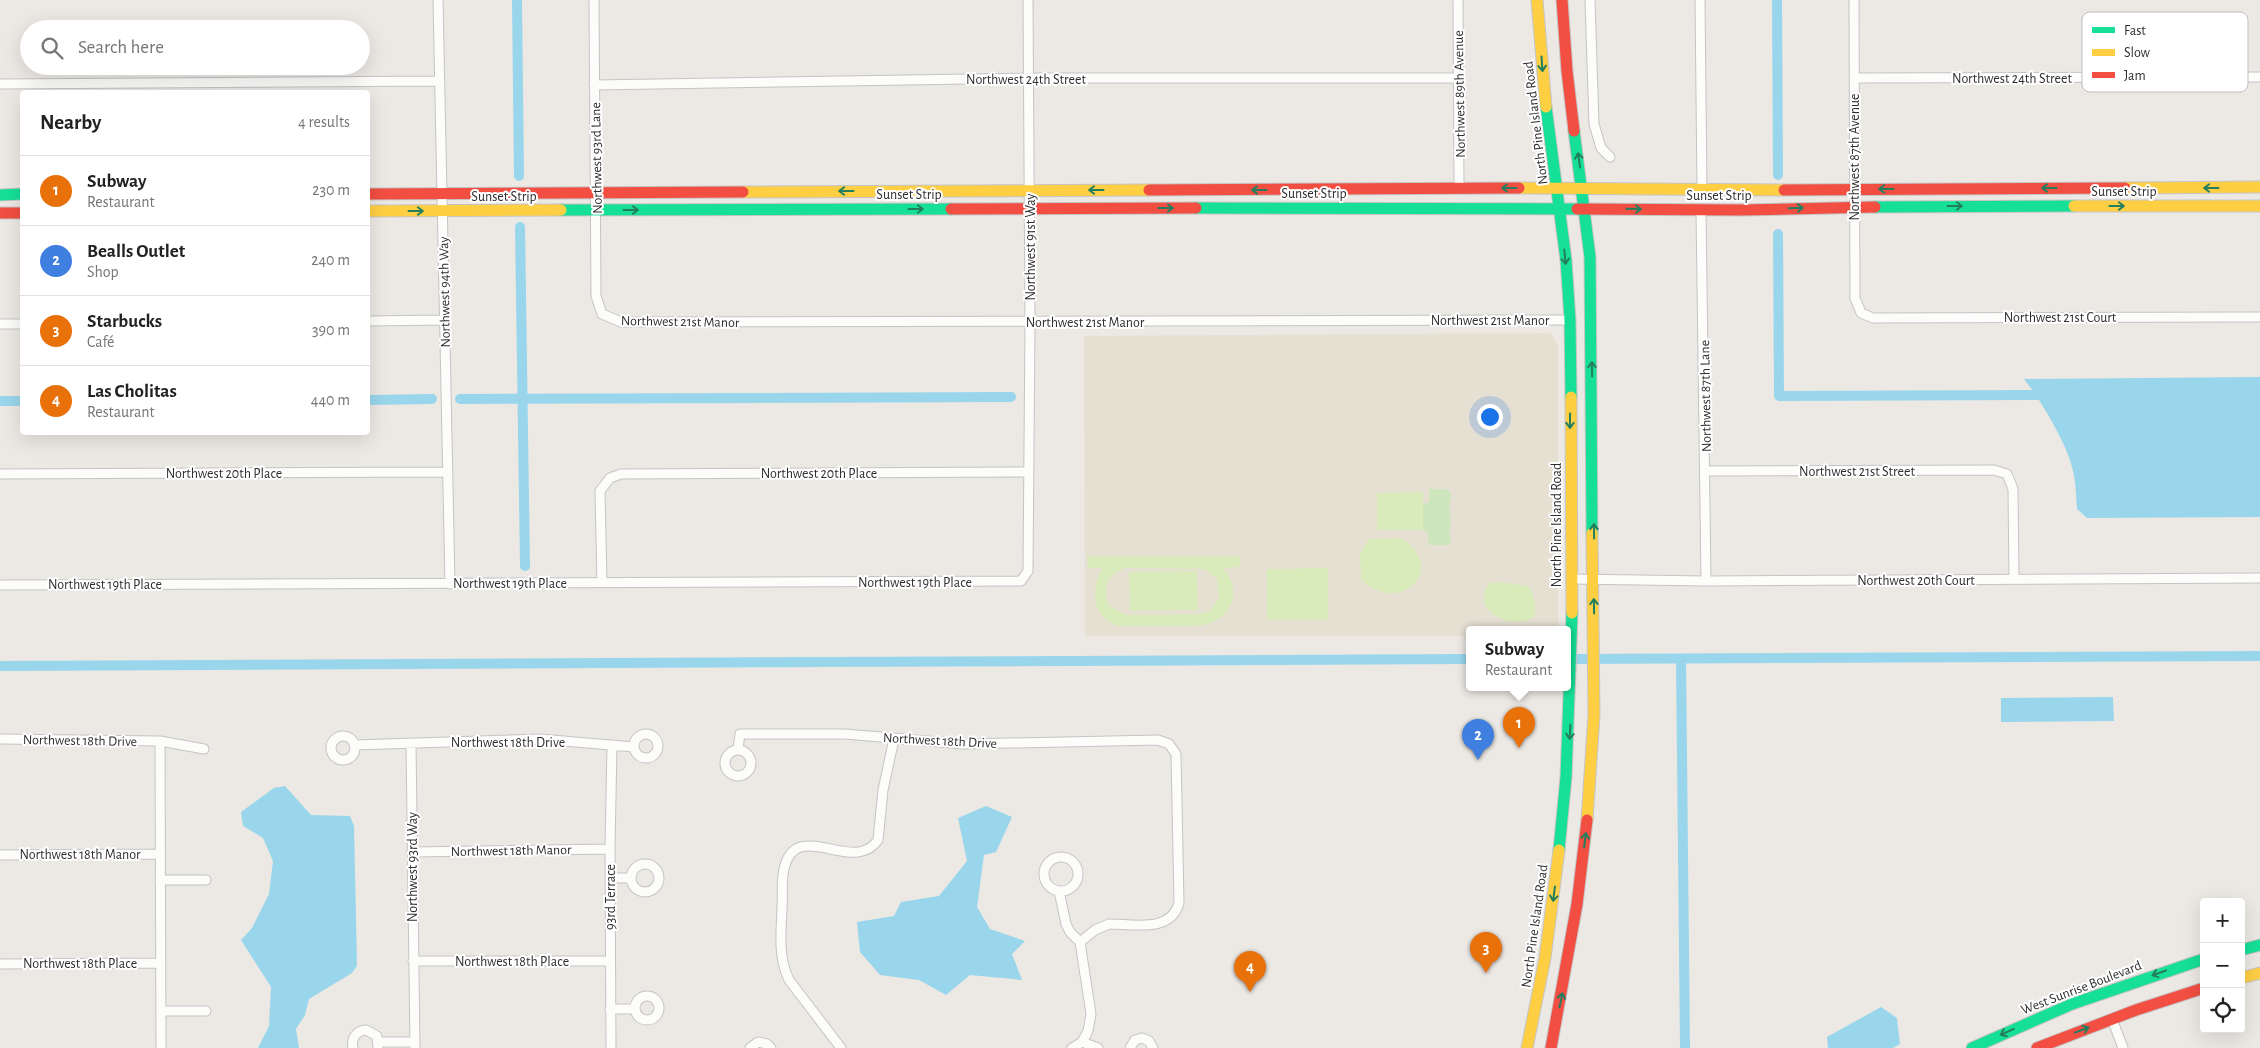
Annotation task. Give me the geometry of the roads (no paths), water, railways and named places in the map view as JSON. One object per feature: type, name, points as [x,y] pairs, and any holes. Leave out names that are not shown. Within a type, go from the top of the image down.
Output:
[{"type":"main road","name":"North Pine Island Road","points":[[1537,0],[1546,107],[1566,260],[1570,320],[1571,684]]},
{"type":"main road","points":[[1551,1048],[1563,991],[1585,840],[1594,715],[1595,632],[1590,257],[1583,188],[1567,71],[1562,0]]},
{"type":"main road","name":"Sunset Strip","points":[[370,194],[1460,188],[1702,190],[2260,188]]},
{"type":"main road","points":[[0,194],[20,194]]},
{"type":"main road","name":"Sunset Strip","points":[[370,211],[1560,208],[1702,210],[1854,207],[2260,206]]},
{"type":"main road","points":[[0,213],[20,213]]},
{"type":"main road","name":"North Pine Island Road","points":[[1527,1048],[1537,1006],[1558,868],[1570,732],[1571,691]]},
{"type":"main road","points":[[2245,949],[2260,945]]},
{"type":"main road","name":"West Sunrise Boulevard","points":[[1972,1048],[2072,1004],[2200,960]]},
{"type":"main road","points":[[2245,977],[2260,973]]},
{"type":"main road","points":[[2037,1048],[2112,1019],[2200,989]]},
{"type":"street","name":"Northwest 94th Way","points":[[438,0],[450,584]]},
{"type":"street","name":"Northwest 93rd Lane","points":[[594,0],[596,296],[602,314]]},
{"type":"street","name":"Northwest 91st Way","points":[[1021,581],[1028,571],[1030,322],[1028,0]]},
{"type":"street","name":"Northwest 89th Avenue","points":[[1458,0],[1460,188]]},
{"type":"street","points":[[1590,0],[1594,124],[1601,148],[1610,157]]},
{"type":"street","points":[[1700,0],[1702,190]]},
{"type":"street","name":"Northwest 87th Avenue","points":[[1854,0],[1853,189],[1855,298],[1860,313]]},
{"type":"street","name":"Northwest 24th Street","points":[[1854,78],[2082,77]]},
{"type":"street","name":"Northwest 24th Street","points":[[594,85],[1028,78],[1458,78]]},
{"type":"street","points":[[0,84],[440,81]]},
{"type":"street","name":"Northwest 87th Lane","points":[[1702,210],[1706,581]]},
{"type":"street","name":"Northwest 21st Court","points":[[1860,313],[1873,318],[2260,316]]},
{"type":"street","name":"Northwest 21st Manor","points":[[602,314],[621,322],[1570,320]]},
{"type":"street","points":[[370,321],[444,320]]},
{"type":"street","points":[[0,324],[20,324]]},
{"type":"street","name":"Northwest 21st Street","points":[[1706,471],[1994,470],[2007,474],[2013,488],[2014,579]]},
{"type":"street","name":"Northwest 20th Place","points":[[0,474],[448,472]]},
{"type":"street","name":"Northwest 20th Place","points":[[602,583],[600,491],[610,478],[621,474],[1029,472]]},
{"type":"street","name":"Northwest 20th Court","points":[[1572,580],[2260,578]]},
{"type":"street","name":"Northwest 19th Place","points":[[0,585],[1021,581]]},
{"type":"street","name":"Northwest 18th Drive","points":[[738,749],[740,734],[845,734],[962,744],[1158,740],[1169,744],[1176,754],[1179,904],[1177,912],[1174,917],[1161,924],[1114,924],[1102,926],[1080,942]]},
{"type":"street","name":"Northwest 18th Drive","points":[[0,739],[160,741],[204,749]]},
{"type":"street","name":"Northwest 18th Drive","points":[[411,743],[540,739],[634,747]]},
{"type":"street","points":[[842,1048],[789,980],[783,968],[780,950],[784,870],[791,854],[804,846],[819,846],[857,853],[867,851],[873,846],[878,840],[883,790],[894,739]]},
{"type":"street","points":[[160,741],[161,1048]]},
{"type":"street","points":[[354,746],[411,743]]},
{"type":"street","name":"Northwest 93rd Way","points":[[411,743],[414,1045]]},
{"type":"street","name":"93rd Terrace","points":[[611,1048],[610,849],[612,745]]},
{"type":"street","name":"Northwest 18th Manor","points":[[412,852],[610,849]]},
{"type":"street","name":"Northwest 18th Manor","points":[[0,855],[160,854]]},
{"type":"street","points":[[610,878],[631,878]]},
{"type":"street","points":[[160,880],[206,880]]},
{"type":"street","points":[[1059,892],[1066,924],[1070,932],[1080,942],[1091,1014],[1088,1031],[1082,1042],[1072,1048]]},
{"type":"street","name":"Northwest 18th Place","points":[[413,961],[610,961]]},
{"type":"street","name":"Northwest 18th Place","points":[[0,964],[161,963]]},
{"type":"street","points":[[610,1009],[635,1009]]},
{"type":"street","points":[[161,1011],[206,1011]]},
{"type":"street","points":[[2112,1019],[2123,1048]]},
{"type":"street","points":[[353,1048],[353,1039],[362,1030],[374,1033],[378,1045],[414,1045]]},
{"type":"street","points":[[1130,1048],[1135,1040],[1142,1038],[1149,1041],[1153,1048]]},
{"type":"street","points":[[750,1048],[754,1044],[763,1042],[771,1048]]},
{"type":"street","points":[[1082,1042],[1098,1048]]},
{"type":"water","points":[[2260,377],[2260,517],[2087,518],[2077,509],[2074,476],[2070,460],[2060,436],[2038,398],[2024,379]]},
{"type":"water","points":[[2113,697],[2114,721],[2001,722],[2001,698]]},
{"type":"water","points":[[285,786],[311,815],[350,816],[354,826],[357,966],[352,973],[309,999],[305,1015],[296,1029],[299,1048],[258,1048],[269,1026],[271,987],[241,940],[252,928],[269,894],[273,861],[263,838],[243,826],[241,812],[274,788]]},
{"type":"water","points":[[986,806],[1012,817],[996,852],[984,855],[977,907],[990,929],[1025,941],[1012,954],[1022,980],[970,975],[946,995],[919,980],[880,975],[860,952],[857,922],[894,916],[901,902],[939,896],[967,861],[958,818]]},
{"type":"water","points":[[1881,1007],[1897,1018],[1900,1044],[1893,1048],[1828,1048],[1827,1037]]},
{"type":"waterway","points":[[517,0],[519,176]]},
{"type":"waterway","points":[[1777,0],[1778,175]]},
{"type":"waterway","points":[[520,227],[525,566]]},
{"type":"waterway","points":[[1778,234],[1779,396],[2049,395]]},
{"type":"waterway","points":[[460,399],[1011,397]]},
{"type":"waterway","points":[[370,400],[432,399]]},
{"type":"waterway","points":[[0,401],[20,401]]},
{"type":"waterway","points":[[1571,659],[2260,656]]},
{"type":"waterway","points":[[0,666],[1466,659]]},
{"type":"waterway","points":[[1681,659],[1685,1048]]},
{"type":"place","name":"Subway","points":[[1519,748]]},
{"type":"place","name":"Bealls Outlet","points":[[1478,760]]},
{"type":"place","name":"Starbucks","points":[[1486,973]]},
{"type":"place","name":"Las Cholitas","points":[[1250,992]]}]
